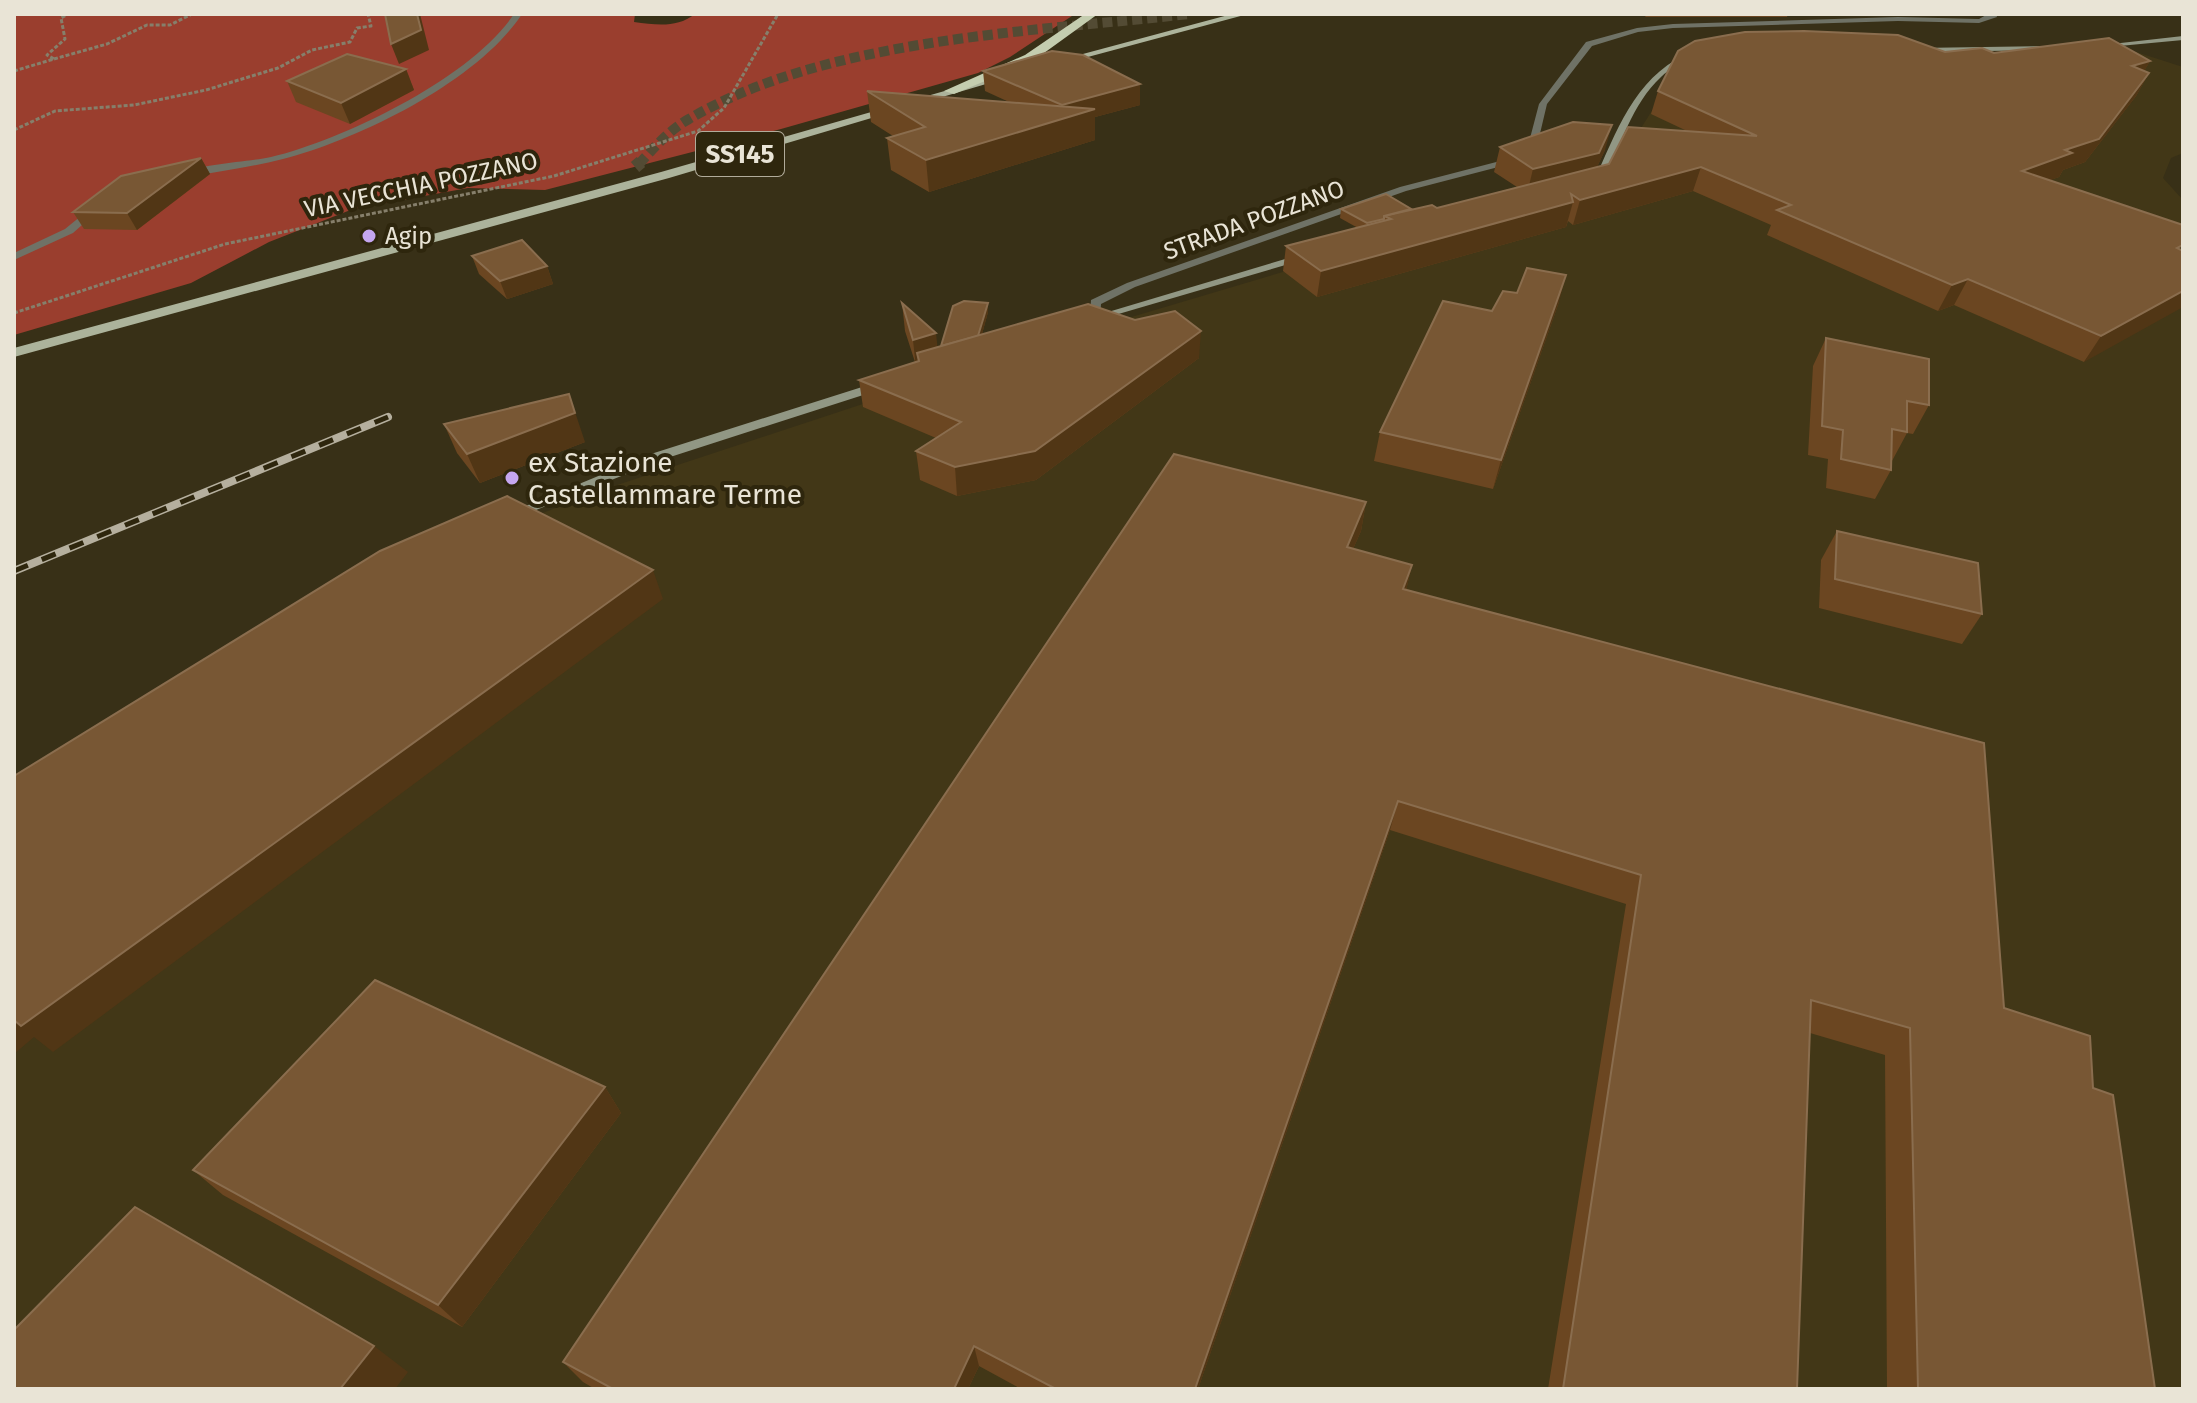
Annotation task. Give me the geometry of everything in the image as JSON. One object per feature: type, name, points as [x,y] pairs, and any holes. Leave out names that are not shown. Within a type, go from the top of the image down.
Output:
[{"type":"highway","points":[[950,91],[1029,58],[1092,14]]},
{"type":"main road","name":"SS145","points":[[14,353],[528,213],[950,91],[1243,14]]},
{"type":"main road","name":"SS145","points":[[528,213],[635,167]]},
{"type":"street","points":[[175,176],[294,153],[353,131],[400,107],[470,62],[512,27],[518,14]]},
{"type":"street","name":"STRADA POZZANO","points":[[1307,255],[1089,320],[1095,302],[1131,285],[1403,189],[1515,158],[1533,142],[1543,104],[1589,44],[1637,30],[1673,26],[1898,19],[1979,21],[1993,17],[1992,14]]},
{"type":"street","points":[[2089,46],[2183,38]]},
{"type":"street","points":[[1901,50],[2060,48]]},
{"type":"street","points":[[1582,186],[1598,183],[1651,83],[1680,59],[1702,52]]},
{"type":"street","points":[[14,257],[69,231],[107,200]]},
{"type":"street","points":[[498,520],[659,456],[893,382]]},
{"type":"path","points":[[54,59],[47,55],[65,39],[61,18],[68,14]]},
{"type":"path","points":[[14,71],[107,44],[147,25],[170,25],[192,14]]},
{"type":"path","points":[[14,130],[55,111],[162,100],[278,68],[312,50],[350,42],[357,28],[371,26],[368,14]]},
{"type":"path","name":"VIA VECCHIA POZZANO","points":[[14,313],[225,244],[554,176],[698,131],[724,108],[778,14]]},
{"type":"shaded area","points":[[14,14],[635,14],[634,22],[659,24],[681,22],[695,14],[1075,14],[1010,57],[978,73],[781,129],[545,190],[468,188],[353,209],[269,242],[191,283],[14,335]]},
{"type":"shaded area","points":[[2133,51],[2183,67],[2183,153],[2171,158],[2163,178],[2183,200],[2183,1389],[14,1389],[14,821],[509,526],[605,489],[1081,332],[1286,271],[1604,187],[1658,101]]},
{"type":"building","points":[[385,14],[417,14],[421,30],[391,44]]},
{"type":"building","points":[[1745,32],[1898,35],[1945,52],[1982,48],[1994,53],[2109,38],[2150,61],[2132,66],[2149,73],[2099,139],[2065,150],[2072,153],[2022,171],[2183,225],[2183,245],[2177,248],[2183,251],[2183,291],[2101,336],[1968,279],[1952,285],[1777,210],[1791,205],[1701,167],[1580,200],[1571,194],[1573,202],[1321,271],[1286,246],[1391,219],[1384,216],[1432,205],[1437,208],[1609,164],[1628,127],[1757,136],[1658,91],[1678,51],[1695,41]]},
{"type":"building","points":[[1052,51],[1083,55],[1140,84],[1062,105],[983,71]]},
{"type":"building","points":[[347,54],[406,69],[341,103],[287,81]]},
{"type":"building","points":[[867,91],[1095,109],[926,160],[887,138],[925,127]]},
{"type":"building","points":[[1573,122],[1612,125],[1599,153],[1533,169],[1500,147]]},
{"type":"building","points":[[201,158],[127,213],[73,212],[121,176]]},
{"type":"building","points":[[1386,194],[1411,209],[1367,223],[1341,209]]},
{"type":"building","points":[[522,240],[547,266],[500,281],[472,256]]},
{"type":"building","points":[[1527,268],[1566,275],[1501,460],[1380,432],[1443,301],[1492,311],[1503,291],[1517,293]]},
{"type":"building","points":[[964,301],[988,303],[978,336],[941,346],[953,306]]},
{"type":"building","points":[[902,303],[936,333],[913,340]]},
{"type":"building","points":[[1088,304],[1135,320],[1175,311],[1201,331],[1035,451],[955,467],[916,451],[961,422],[859,380],[919,361],[917,353]]},
{"type":"building","points":[[1826,338],[1929,359],[1929,405],[1907,401],[1907,432],[1892,429],[1891,470],[1841,459],[1843,430],[1822,426]]},
{"type":"building","points":[[569,394],[575,413],[467,454],[444,424]]},
{"type":"building","points":[[1174,454],[1366,502],[1347,547],[1412,565],[1403,589],[1984,743],[2004,1008],[2090,1036],[2093,1088],[2113,1095],[2155,1389],[1918,1389],[1910,1028],[1811,1000],[1797,1389],[1563,1389],[1641,875],[1398,801],[1195,1389],[1056,1389],[974,1346],[954,1389],[613,1389],[563,1362]]},
{"type":"building","points":[[507,496],[653,570],[21,1026],[14,1020],[14,776],[380,551]]},
{"type":"building","points":[[1837,531],[1978,563],[1982,614],[1835,579]]},
{"type":"building","points":[[375,980],[605,1087],[438,1305],[193,1170]]},
{"type":"building","points":[[135,1207],[374,1346],[340,1389],[14,1389],[14,1330]]},
{"type":"tunnel","points":[[641,162],[668,134],[689,119],[744,92],[803,71],[932,43],[1189,14]]},
{"type":"tunnel","points":[[635,167],[641,162]]},
{"type":"railway","points":[[14,571],[388,417]]},
{"type":"place","name":"Agip","points":[[369,236]]},
{"type":"place","name":"ex Stazione Castellammare Terme","points":[[512,478]]}]
